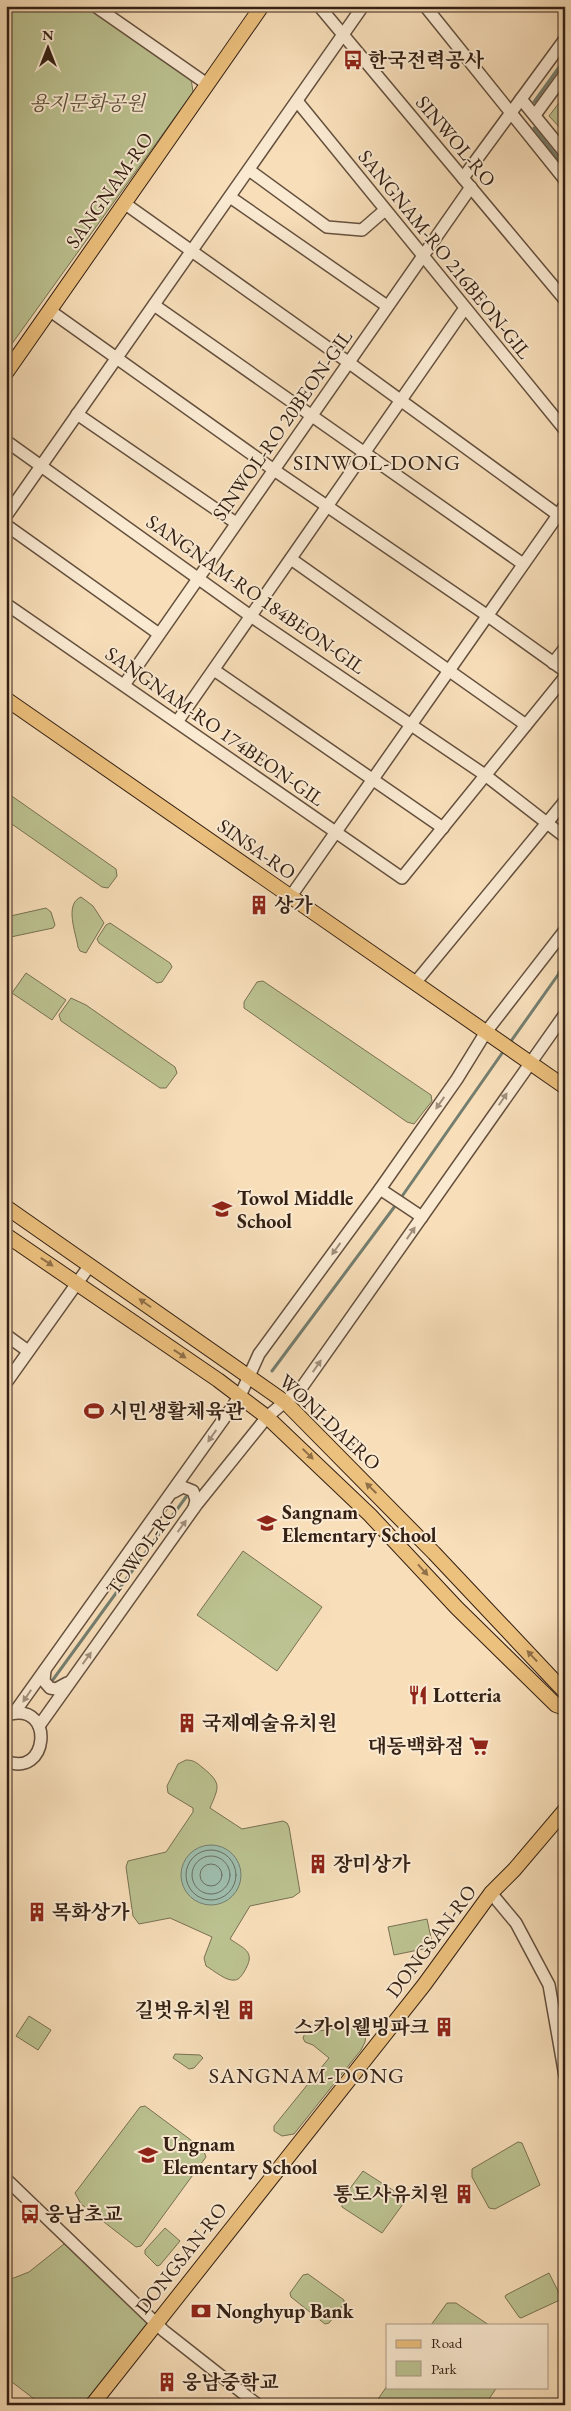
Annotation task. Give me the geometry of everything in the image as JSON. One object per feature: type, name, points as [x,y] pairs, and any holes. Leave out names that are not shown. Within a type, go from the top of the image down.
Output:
[{"type":"main road","name":"SANGNAM-RO","points":[[6,373],[262,6]]},
{"type":"main road","name":"SINSA-RO","points":[[6,699],[525,1060]]},
{"type":"main road","points":[[525,1060],[565,1087]]},
{"type":"main road","name":"WONI-DAERO","points":[[6,1208],[285,1402],[428,1546],[565,1692]]},
{"type":"main road","name":"WONI-DAERO","points":[[6,1235],[77,1282],[267,1417],[370,1515],[457,1608],[556,1705],[565,1708]]},
{"type":"main road","name":"DONGSAN-RO","points":[[92,2405],[424,1985],[491,1893],[514,1870],[565,1810]]},
{"type":"street","points":[[95,6],[207,84]]},
{"type":"street","name":"SINWOL-RO","points":[[319,6],[565,300]]},
{"type":"street","points":[[6,516],[363,6]]},
{"type":"street","points":[[425,6],[565,180]]},
{"type":"street","name":"SINWOL-RO 20BEON-GIL","points":[[124,685],[423,256],[511,112],[565,39]]},
{"type":"street","points":[[535,115],[565,74]]},
{"type":"street","points":[[521,99],[565,153]]},
{"type":"street","name":"SANGNAM-RO 216BEON-GIL","points":[[297,101],[565,430]]},
{"type":"street","points":[[249,170],[328,228],[362,230],[385,210]]},
{"type":"street","points":[[230,197],[387,306]]},
{"type":"street","points":[[124,203],[348,362],[561,518]]},
{"type":"street","points":[[154,305],[523,564]]},
{"type":"street","points":[[177,722],[252,617],[465,308]]},
{"type":"street","points":[[50,310],[274,470],[565,671]]},
{"type":"street","points":[[78,414],[236,523]]},
{"type":"street","name":"SANGNAM-RO 184BEON-GIL","points":[[6,441],[252,617],[485,775],[565,837]]},
{"type":"street","points":[[291,896],[523,564],[561,518],[565,505]]},
{"type":"street","points":[[6,525],[159,634]]},
{"type":"street","points":[[291,559],[526,725]]},
{"type":"street","name":"SANGNAM-RO 174BEON-GIL","points":[[6,604],[402,878],[443,828]]},
{"type":"street","points":[[553,663],[565,648]]},
{"type":"street","points":[[214,670],[443,828],[565,677]]},
{"type":"street","points":[[415,983],[565,801]]},
{"type":"street","name":"TOWOL-RO","points":[[10,1715],[46,1669],[174,1492],[240,1396],[259,1354],[380,1189],[457,1079],[486,1032],[565,930]]},
{"type":"street","name":"TOWOL-RO","points":[[38,1726],[193,1510],[267,1417],[302,1386],[422,1217],[525,1060],[565,1014]]},
{"type":"street","points":[[380,1189],[422,1217]]},
{"type":"street","points":[[6,1383],[90,1265]]},
{"type":"street","points":[[6,1336],[28,1350]]},
{"type":"street","points":[[174,1492],[183,1487],[193,1491],[196,1500],[193,1510]]},
{"type":"street","points":[[46,1669],[44,1682],[50,1688],[56,1689],[70,1682]]},
{"type":"street","points":[[8,1764],[24,1762],[37,1754],[42,1738],[38,1726],[31,1717],[10,1715]]},
{"type":"street","points":[[491,1893],[516,1924],[549,1985],[565,2076]]},
{"type":"street","points":[[6,2179],[156,2323],[258,2405]]},
{"type":"green space","name":"용지문화공원","points":[[6,6],[86,6],[191,78],[193,92],[6,352]]},
{"type":"green space","points":[[565,95],[565,133],[549,116]]},
{"type":"green space","points":[[6,792],[116,869],[117,876],[108,888],[102,887],[6,820]]},
{"type":"green space","points":[[81,897],[93,906],[104,923],[86,953],[80,951],[78,947],[72,919],[73,906]]},
{"type":"green space","points":[[46,908],[51,912],[55,925],[53,928],[6,938],[6,917]]},
{"type":"green space","points":[[110,923],[170,963],[172,967],[162,982],[157,983],[99,943],[97,939],[106,925]]},
{"type":"green space","points":[[26,973],[66,1000],[52,1020],[12,993]]},
{"type":"green space","points":[[263,981],[431,1095],[432,1101],[414,1124],[407,1122],[244,1008],[244,1002],[257,982]]},
{"type":"green space","points":[[71,998],[86,1005],[175,1067],[177,1073],[166,1088],[160,1088],[61,1021],[59,1015]]},
{"type":"green space","points":[[243,1551],[322,1607],[277,1671],[197,1615]]},
{"type":"green space","points":[[186,1760],[193,1761],[199,1765],[216,1782],[217,1791],[210,1808],[242,1829],[283,1821],[289,1827],[300,1892],[293,1897],[250,1906],[230,1939],[245,1949],[249,1956],[248,1965],[236,1980],[224,1978],[206,1966],[204,1958],[212,1937],[170,1918],[139,1924],[133,1916],[126,1867],[128,1861],[166,1852],[193,1812],[193,1808],[168,1793],[167,1786],[178,1764]]},
{"type":"green space","points":[[427,1919],[433,1947],[394,1955],[388,1927]]},
{"type":"green space","points":[[29,2016],[51,2030],[38,2050],[16,2036]]},
{"type":"green space","points":[[346,2027],[360,2030],[366,2034],[361,2050],[294,2134],[282,2136],[274,2131],[274,2126],[329,2058],[313,2045],[305,2042],[303,2038],[305,2033]]},
{"type":"green space","points":[[175,2054],[200,2055],[203,2058],[194,2068],[189,2069],[173,2058]]},
{"type":"green space","points":[[145,2106],[203,2149],[206,2157],[141,2246],[136,2247],[81,2204],[75,2193],[140,2107]]},
{"type":"green space","points":[[518,2142],[522,2143],[540,2185],[495,2209],[489,2208],[472,2177],[472,2169]]},
{"type":"green space","points":[[363,2171],[402,2196],[403,2204],[382,2233],[342,2207],[342,2199]]},
{"type":"green space","points":[[165,2228],[180,2241],[160,2265],[157,2266],[145,2254],[145,2250]]},
{"type":"green space","points":[[69,2240],[156,2323],[92,2405],[42,2405],[8,2379],[6,2380],[6,2281],[29,2272]]},
{"type":"green space","points":[[549,2273],[562,2299],[521,2318],[519,2317],[505,2297],[506,2295]]},
{"type":"green space","points":[[308,2274],[344,2300],[344,2304],[329,2323],[325,2324],[291,2297],[290,2293],[303,2275]]},
{"type":"green space","points":[[447,2303],[456,2303],[488,2324],[432,2324]]},
{"type":"green space","points":[[386,2387],[496,2388],[485,2405],[374,2405]]},
{"type":"water","points":[[205,1845],[217,1845],[228,1850],[236,1858],[241,1869],[239,1887],[228,1900],[217,1905],[205,1905],[194,1900],[186,1892],[181,1881],[181,1869],[186,1858],[194,1850]]},
{"type":"waterway","points":[[534,102],[565,59]]},
{"type":"waterway","points":[[534,128],[565,167]]},
{"type":"waterway","points":[[509,1044],[565,965]]},
{"type":"waterway","points":[[559,972],[565,977]]},
{"type":"waterway","points":[[272,1371],[398,1202],[505,1049]]},
{"type":"waterway","points":[[52,1681],[186,1497]]},
{"type":"place","name":"한국전력공사","points":[[353,60]]},
{"type":"place","name":"상가","points":[[259,905]]},
{"type":"place","name":"Towol Middle School","points":[[222,1209]]},
{"type":"place","name":"시민생활체육관","points":[[94,1411]]},
{"type":"place","name":"Sangnam Elementary School","points":[[267,1523]]},
{"type":"place","name":"Lotteria","points":[[418,1695]]},
{"type":"place","name":"국제예술유치원","points":[[187,1723]]},
{"type":"place","name":"대동백화점","points":[[479,1746]]},
{"type":"place","name":"장미상가","points":[[318,1864]]},
{"type":"place","name":"목화상가","points":[[37,1912]]},
{"type":"place","name":"길벗유치원","points":[[246,2010]]},
{"type":"place","name":"스카이웰빙파크","points":[[444,2027]]},
{"type":"place","name":"Ungnam Elementary School","points":[[148,2155]]},
{"type":"place","name":"통도사유치원","points":[[464,2194]]},
{"type":"place","name":"웅남초교","points":[[30,2214]]},
{"type":"place","name":"Nonghyup Bank","points":[[201,2311]]},
{"type":"place","name":"웅남중학교","points":[[167,2382]]},
{"type":"district","name":"SINWOL-DONG","points":[[377,462]]},
{"type":"district","name":"SANGNAM-DONG","points":[[307,2075]]}]
